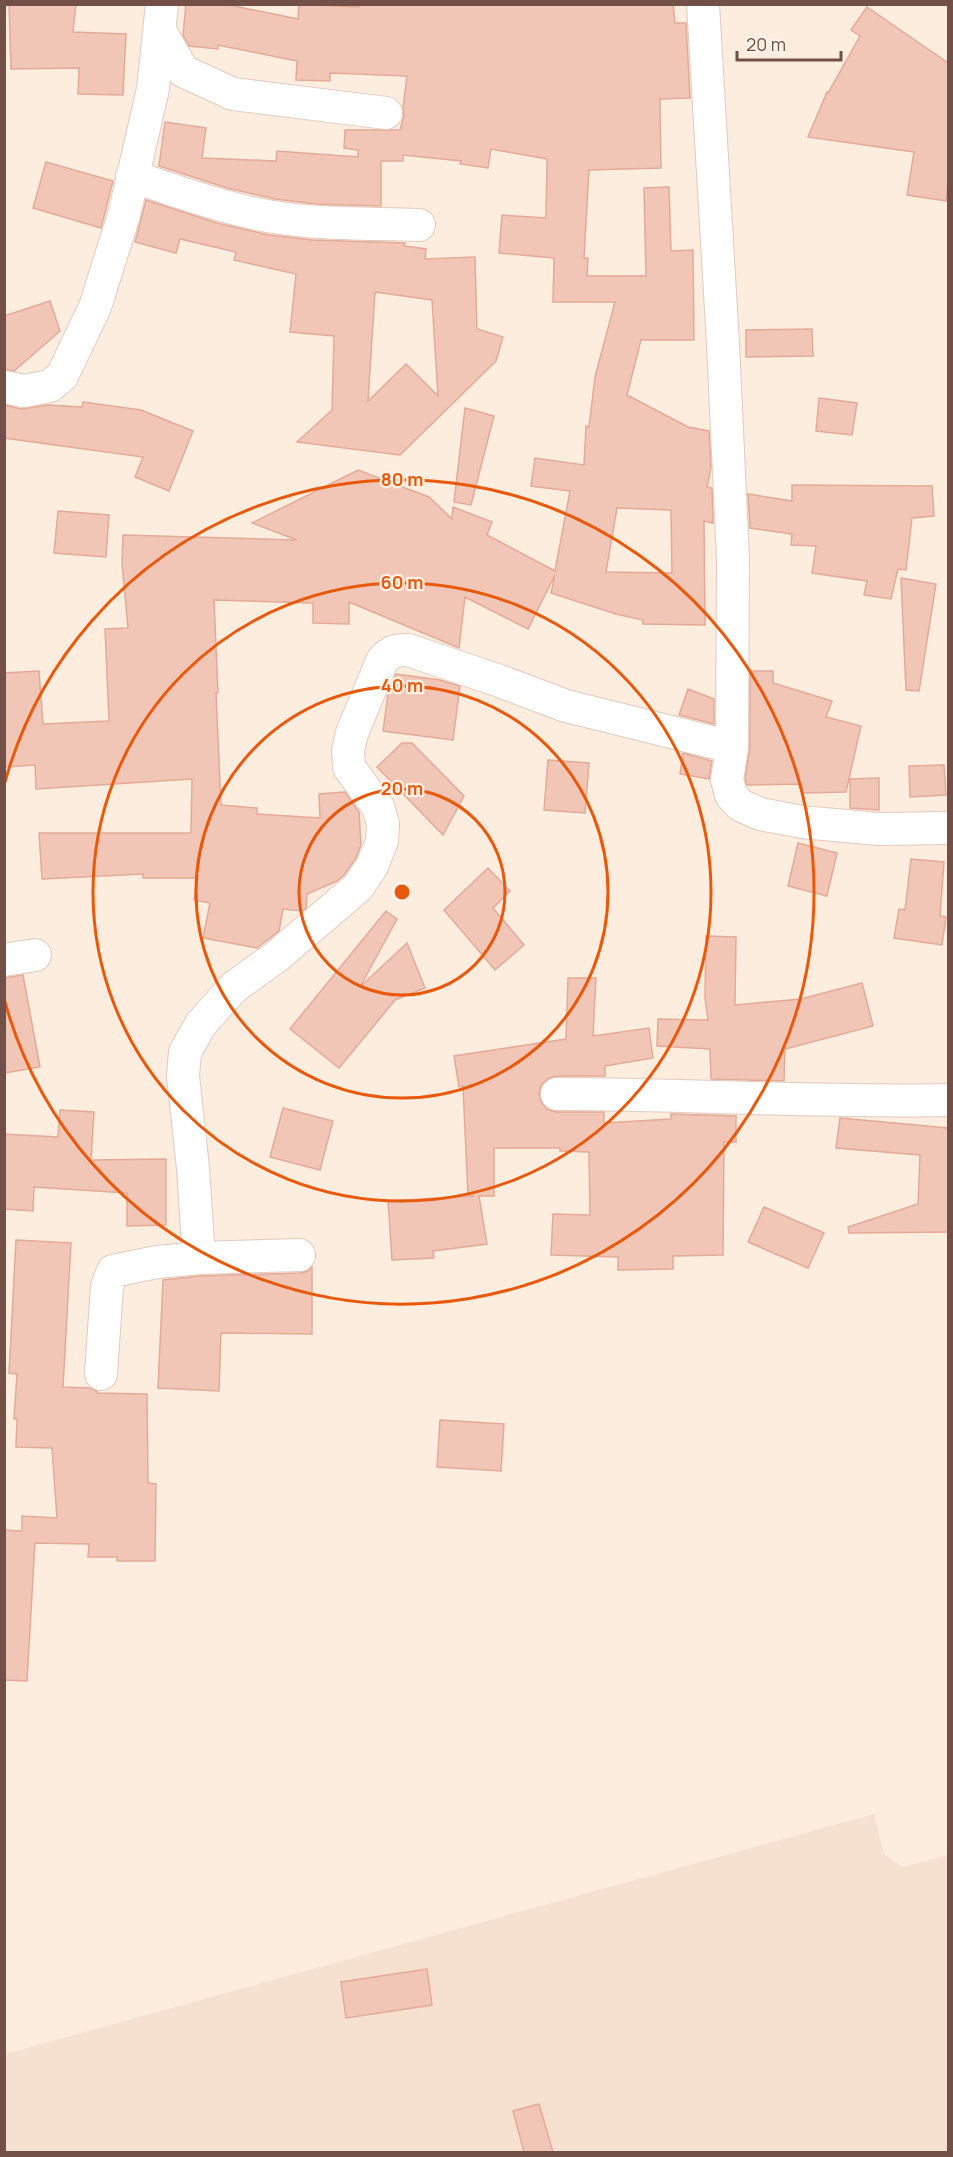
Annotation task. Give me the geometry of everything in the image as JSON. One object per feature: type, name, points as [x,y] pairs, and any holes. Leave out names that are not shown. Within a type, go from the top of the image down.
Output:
[{"type":"street","points":[[703,4],[734,560],[732,747],[727,780],[731,795],[740,805],[760,814],[802,822],[878,829],[948,828]]},
{"type":"street","points":[[161,18],[183,71],[233,94],[386,113]]},
{"type":"street","points":[[4,387],[24,391],[50,386],[62,376],[95,307],[124,215],[153,89],[161,18]]},
{"type":"street","points":[[132,176],[178,192],[253,213],[321,222],[418,225]]},
{"type":"street","points":[[199,1258],[193,1168],[183,1076],[185,1052],[201,1024],[234,987],[276,957],[358,887],[372,866],[382,841],[383,824],[378,807],[349,767],[348,751],[352,733],[382,661],[388,654],[408,650],[566,706],[732,747]]},
{"type":"street","points":[[4,960],[35,955]]},
{"type":"street","points":[[557,1094],[658,1094],[748,1099],[875,1101],[948,1100]]},
{"type":"street","points":[[101,1374],[106,1286],[113,1271],[157,1262],[199,1258],[299,1255]]},
{"type":"shaded area","points":[[874,1814],[884,1854],[902,1867],[948,1855],[948,2152],[5,2152],[5,2054]]},
{"type":"building","points":[[9,4],[76,4],[73,32],[126,34],[123,95],[78,94],[79,68],[11,69]]},
{"type":"building","points":[[186,4],[224,4],[298,19],[299,4],[359,7],[359,5],[673,4],[675,23],[686,23],[690,98],[660,99],[661,168],[589,170],[584,258],[588,258],[587,276],[646,276],[644,188],[669,187],[671,251],[693,250],[694,340],[641,340],[627,395],[688,427],[709,431],[711,468],[707,487],[712,488],[713,523],[704,521],[705,625],[643,624],[643,620],[616,614],[551,593],[555,575],[528,629],[465,597],[459,648],[349,602],[349,624],[313,623],[313,603],[214,600],[221,805],[257,808],[257,814],[320,818],[319,794],[345,792],[359,812],[361,845],[356,858],[344,875],[337,881],[307,894],[306,908],[303,911],[283,909],[279,931],[257,948],[203,938],[210,903],[194,900],[197,878],[143,878],[143,874],[42,879],[39,833],[191,833],[192,779],[36,789],[35,765],[4,767],[4,673],[39,671],[43,724],[109,721],[105,629],[128,628],[122,564],[123,535],[297,540],[252,523],[358,470],[429,497],[452,519],[453,507],[492,522],[487,535],[555,571],[570,491],[531,486],[535,458],[584,465],[586,426],[589,427],[595,377],[615,302],[553,302],[554,258],[499,253],[502,215],[546,218],[547,159],[491,149],[488,168],[460,164],[461,161],[403,155],[403,161],[381,161],[381,206],[315,204],[275,199],[227,188],[159,166],[165,122],[206,128],[202,158],[276,161],[277,151],[358,157],[358,150],[344,148],[345,130],[400,130],[404,116],[407,76],[330,73],[330,81],[296,80],[297,61],[218,45],[218,49],[189,46],[183,35]],"holes":[[[617,508],[671,510],[672,573],[606,572]]]},
{"type":"building","points":[[867,7],[948,63],[946,201],[907,195],[914,152],[808,137],[827,92],[860,36],[851,30]]},
{"type":"building","points":[[46,162],[113,181],[101,228],[33,208]]},
{"type":"building","points":[[146,200],[217,223],[269,235],[313,240],[405,243],[404,246],[426,249],[425,259],[475,257],[477,329],[503,337],[496,361],[400,455],[297,442],[332,410],[334,336],[290,332],[296,274],[234,260],[236,252],[180,239],[176,253],[135,242]],"holes":[[[375,292],[432,300],[438,396],[406,364],[368,401]]]},
{"type":"building","points":[[50,301],[60,331],[14,371],[4,369],[4,316]]},
{"type":"building","points":[[812,329],[813,356],[746,357],[746,330]]},
{"type":"building","points":[[819,398],[857,403],[852,435],[816,431]]},
{"type":"building","points":[[83,402],[141,410],[193,431],[169,491],[135,477],[143,457],[4,438],[4,405],[21,409],[48,405],[82,407]]},
{"type":"building","points":[[465,408],[494,416],[471,505],[454,502]]},
{"type":"building","points":[[792,485],[932,486],[934,516],[912,518],[906,570],[898,569],[891,599],[864,595],[867,581],[812,573],[816,546],[791,545],[792,534],[750,528],[748,494],[792,501]]},
{"type":"building","points":[[58,511],[109,515],[106,557],[54,553]]},
{"type":"building","points":[[901,578],[936,584],[919,691],[906,690]]},
{"type":"building","points":[[750,671],[773,671],[773,683],[832,701],[826,717],[861,726],[846,792],[802,793],[802,784],[747,785],[745,779],[750,747]]},
{"type":"building","points":[[396,674],[440,680],[460,686],[453,740],[383,731],[388,693]]},
{"type":"building","points":[[688,689],[714,699],[714,724],[679,715]]},
{"type":"building","points":[[402,743],[412,743],[464,796],[443,835],[377,767]]},
{"type":"building","points":[[683,753],[712,761],[709,779],[680,774]]},
{"type":"building","points":[[548,760],[589,763],[585,813],[544,810]]},
{"type":"building","points":[[944,765],[946,795],[910,797],[909,766]]},
{"type":"building","points":[[879,778],[879,810],[850,808],[850,779]]},
{"type":"building","points":[[798,843],[837,853],[827,896],[788,886]]},
{"type":"building","points":[[911,859],[944,862],[940,916],[946,917],[942,945],[894,938],[899,909],[905,910]]},
{"type":"building","points":[[488,868],[510,891],[493,908],[524,945],[495,970],[444,910]]},
{"type":"building","points":[[386,911],[397,919],[360,987],[407,943],[425,988],[395,1000],[339,1068],[290,1029]]},
{"type":"building","points":[[706,936],[736,937],[735,1005],[801,999],[862,983],[873,1026],[785,1049],[784,1081],[711,1079],[710,1049],[657,1046],[658,1019],[708,1020],[705,998]]},
{"type":"building","points":[[23,975],[40,1067],[4,1073],[4,978]]},
{"type":"building","points":[[568,978],[596,978],[593,1036],[649,1028],[653,1058],[605,1066],[605,1076],[549,1078],[541,1085],[539,1094],[541,1102],[547,1109],[556,1112],[604,1112],[604,1123],[671,1119],[671,1114],[736,1116],[736,1142],[724,1142],[723,1255],[673,1256],[673,1269],[618,1270],[618,1257],[551,1255],[553,1214],[590,1215],[589,1152],[560,1151],[560,1148],[494,1148],[494,1196],[479,1196],[487,1244],[433,1251],[434,1258],[392,1260],[388,1201],[474,1196],[468,1196],[463,1086],[459,1087],[454,1056],[566,1039]]},
{"type":"building","points":[[283,1108],[333,1121],[320,1170],[270,1157]]},
{"type":"building","points":[[60,1110],[94,1112],[91,1160],[166,1159],[166,1225],[127,1226],[127,1193],[34,1187],[33,1211],[4,1209],[4,1134],[58,1137]]},
{"type":"building","points":[[840,1118],[948,1128],[948,1232],[849,1233],[848,1227],[918,1204],[920,1155],[836,1148]]},
{"type":"building","points":[[764,1207],[824,1233],[808,1268],[748,1242]]},
{"type":"building","points":[[16,1240],[71,1243],[63,1387],[90,1388],[97,1393],[147,1394],[148,1483],[156,1484],[155,1561],[117,1561],[117,1557],[88,1557],[89,1544],[35,1543],[27,1681],[4,1680],[4,1530],[22,1531],[22,1516],[57,1518],[52,1448],[16,1447],[17,1419],[14,1419],[17,1374],[9,1373]]},
{"type":"building","points":[[312,1267],[312,1334],[221,1333],[219,1391],[158,1388],[163,1280],[200,1276],[300,1273]]},
{"type":"building","points":[[440,1420],[504,1424],[501,1471],[437,1467]]},
{"type":"building","points":[[427,1969],[432,2005],[346,2018],[341,1982]]},
{"type":"building","points":[[539,2104],[553,2152],[524,2152],[513,2111]]}]
